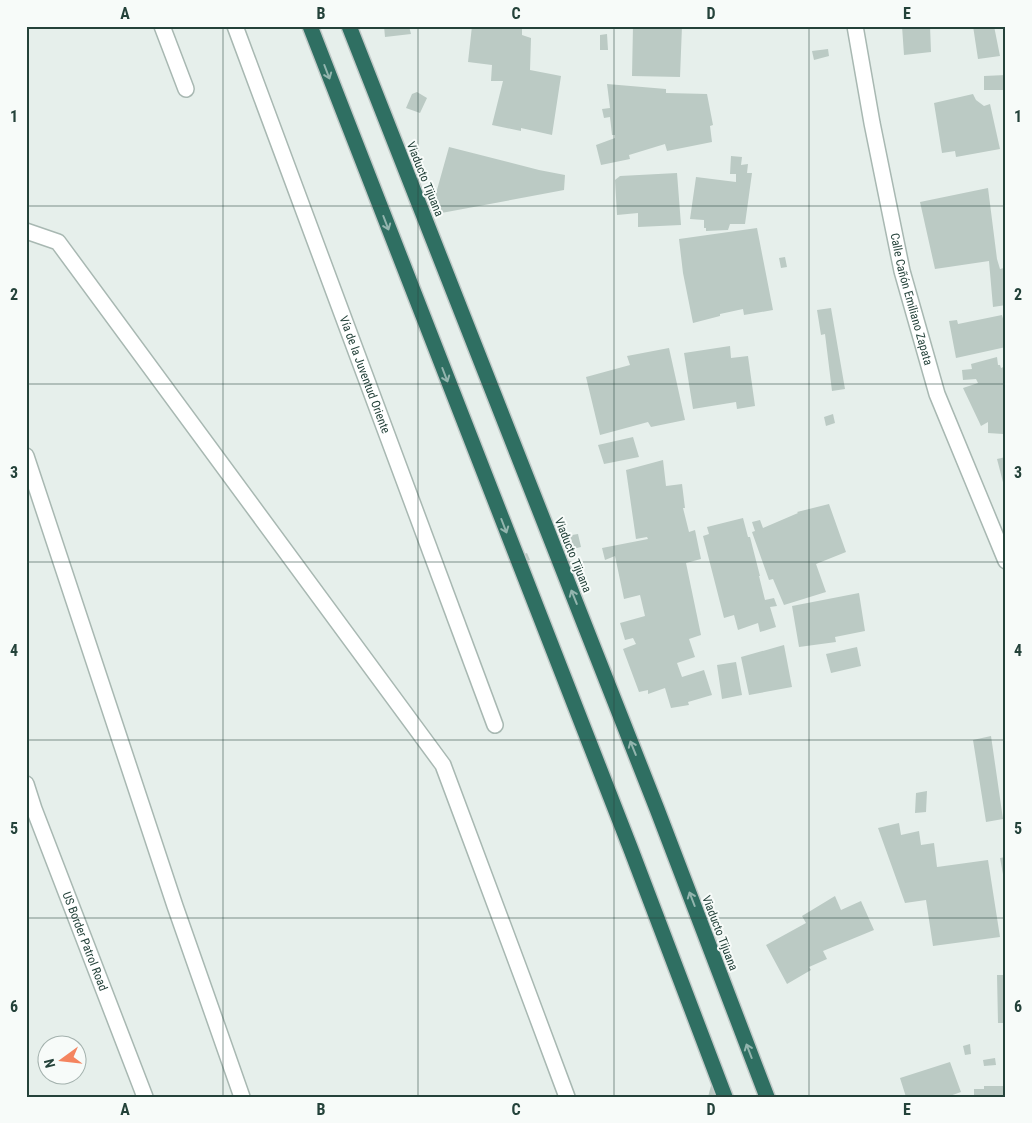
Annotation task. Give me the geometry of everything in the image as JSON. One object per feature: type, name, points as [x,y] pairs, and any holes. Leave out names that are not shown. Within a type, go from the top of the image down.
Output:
[{"type":"highway","points":[[310,26],[626,838],[724,1097]]},
{"type":"highway","name":"Viaducto Tijuana","points":[[349,26],[657,809],[767,1097]]},
{"type":"street","points":[[162,26],[186,90]]},
{"type":"street","name":"Vía de la Juventud Oriente","points":[[235,26],[495,725]]},
{"type":"street","name":"Calle Cañón Emiliano Zapata","points":[[855,26],[902,272],[937,394],[1006,561]]},
{"type":"street","points":[[26,231],[58,242],[443,765],[567,1097]]},
{"type":"street","points":[[26,456],[175,906],[242,1097]]},
{"type":"street","name":"US Border Patrol Road","points":[[26,784],[145,1097]]},
{"type":"street","points":[[26,827],[34,809]]},
{"type":"building","points":[[384,26],[409,26],[411,34],[385,37]]},
{"type":"building","points":[[472,26],[522,26],[522,35],[531,38],[530,70],[561,76],[552,135],[521,128],[521,131],[492,125],[503,81],[491,81],[492,65],[468,62]]},
{"type":"building","points":[[633,26],[682,26],[680,77],[632,76]]},
{"type":"building","points":[[902,26],[930,26],[931,52],[904,55]]},
{"type":"building","points":[[973,26],[994,26],[1000,56],[978,59]]},
{"type":"building","points":[[607,34],[608,50],[600,50],[600,35]]},
{"type":"building","points":[[828,49],[829,56],[814,60],[812,51]]},
{"type":"building","points":[[1006,75],[1006,90],[984,90],[984,76]]},
{"type":"building","points":[[607,84],[666,89],[666,93],[707,94],[713,125],[710,126],[712,142],[667,151],[665,144],[629,155],[630,159],[601,165],[596,145],[615,138],[615,135],[612,135],[610,117],[604,118],[602,109],[610,108]]},
{"type":"building","points":[[417,92],[427,98],[420,113],[406,108],[412,94]]},
{"type":"building","points":[[973,94],[976,100],[984,106],[990,104],[1000,149],[956,157],[955,151],[942,153],[934,103]]},
{"type":"building","points":[[449,147],[565,175],[564,190],[436,214],[435,197]]},
{"type":"building","points":[[731,156],[742,157],[741,165],[748,164],[747,173],[752,173],[745,224],[730,224],[728,230],[706,231],[704,220],[690,219],[696,177],[736,182],[736,174],[730,174]]},
{"type":"building","points":[[677,173],[681,225],[638,227],[638,213],[617,215],[615,180],[620,176]]},
{"type":"building","points":[[988,188],[997,259],[1000,269],[1004,268],[1006,274],[1006,305],[993,307],[989,261],[935,269],[920,202]]},
{"type":"building","points":[[757,228],[773,310],[744,315],[743,309],[693,323],[683,273],[679,239]]},
{"type":"building","points":[[785,257],[787,267],[781,268],[779,258]]},
{"type":"building","points":[[831,308],[845,389],[832,391],[825,334],[821,335],[817,310]]},
{"type":"building","points":[[1002,315],[1006,329],[1006,347],[956,358],[949,321],[957,320],[958,324]]},
{"type":"building","points":[[730,346],[731,358],[748,356],[755,406],[737,409],[736,402],[693,409],[684,353]]},
{"type":"building","points":[[669,348],[685,420],[651,427],[648,422],[600,435],[586,377],[630,365],[627,356]]},
{"type":"building","points":[[997,357],[998,365],[1001,368],[1006,366],[1006,433],[1003,434],[988,433],[988,422],[981,426],[963,388],[978,383],[976,379],[963,380],[962,370],[972,369],[971,364]]},
{"type":"building","points":[[833,414],[835,423],[826,426],[824,417]]},
{"type":"building","points":[[633,437],[639,457],[604,464],[598,445]]},
{"type":"building","points":[[1006,457],[1006,490],[1005,490],[997,459]]},
{"type":"building","points":[[663,460],[666,486],[682,484],[685,508],[683,508],[689,532],[695,530],[701,559],[686,563],[701,635],[689,639],[695,657],[677,663],[682,677],[704,670],[712,695],[688,702],[689,705],[671,708],[665,688],[648,694],[648,690],[639,692],[623,649],[636,644],[633,638],[625,640],[620,623],[645,616],[640,595],[624,599],[615,556],[605,560],[602,548],[648,539],[647,537],[636,539],[626,470]]},
{"type":"building","points":[[829,504],[846,552],[816,564],[826,592],[784,605],[773,579],[769,580],[752,532],[755,531],[752,522],[760,520],[763,528],[797,512]]},
{"type":"building","points":[[743,518],[748,537],[750,537],[765,600],[774,598],[777,606],[770,607],[776,627],[760,632],[758,623],[738,630],[734,615],[724,618],[703,536],[709,534],[707,527]]},
{"type":"building","points":[[578,534],[581,547],[569,550],[566,536]]},
{"type":"building","points":[[527,553],[530,560],[515,566],[512,558]]},
{"type":"building","points":[[859,593],[865,631],[835,637],[836,642],[799,647],[792,606]]},
{"type":"building","points":[[784,645],[792,687],[749,695],[741,657]]},
{"type":"building","points":[[857,647],[861,666],[831,673],[826,654]]},
{"type":"building","points":[[736,662],[742,695],[722,699],[717,665]]},
{"type":"building","points":[[991,736],[1003,819],[986,822],[973,740]]},
{"type":"building","points":[[927,791],[926,812],[915,813],[916,793]]},
{"type":"building","points":[[899,823],[901,835],[919,831],[921,845],[934,843],[937,867],[988,860],[1000,937],[933,946],[926,900],[905,903],[878,828]]},
{"type":"building","points":[[1006,857],[1006,884],[1005,885],[1000,858]]},
{"type":"building","points":[[835,896],[841,910],[861,901],[874,930],[823,951],[827,959],[809,967],[811,970],[787,984],[766,945],[806,923],[802,916]]},
{"type":"building","points":[[997,975],[1006,975],[1006,1023],[998,1023]]},
{"type":"building","points":[[970,1044],[971,1054],[965,1055],[963,1046]]},
{"type":"building","points":[[995,1058],[996,1065],[984,1066],[983,1060]]},
{"type":"building","points":[[950,1062],[961,1092],[947,1097],[906,1097],[900,1078]]},
{"type":"building","points":[[712,1082],[722,1097],[708,1097]]},
{"type":"building","points":[[984,1086],[1006,1086],[1006,1097],[974,1097],[974,1089],[984,1089]]}]
